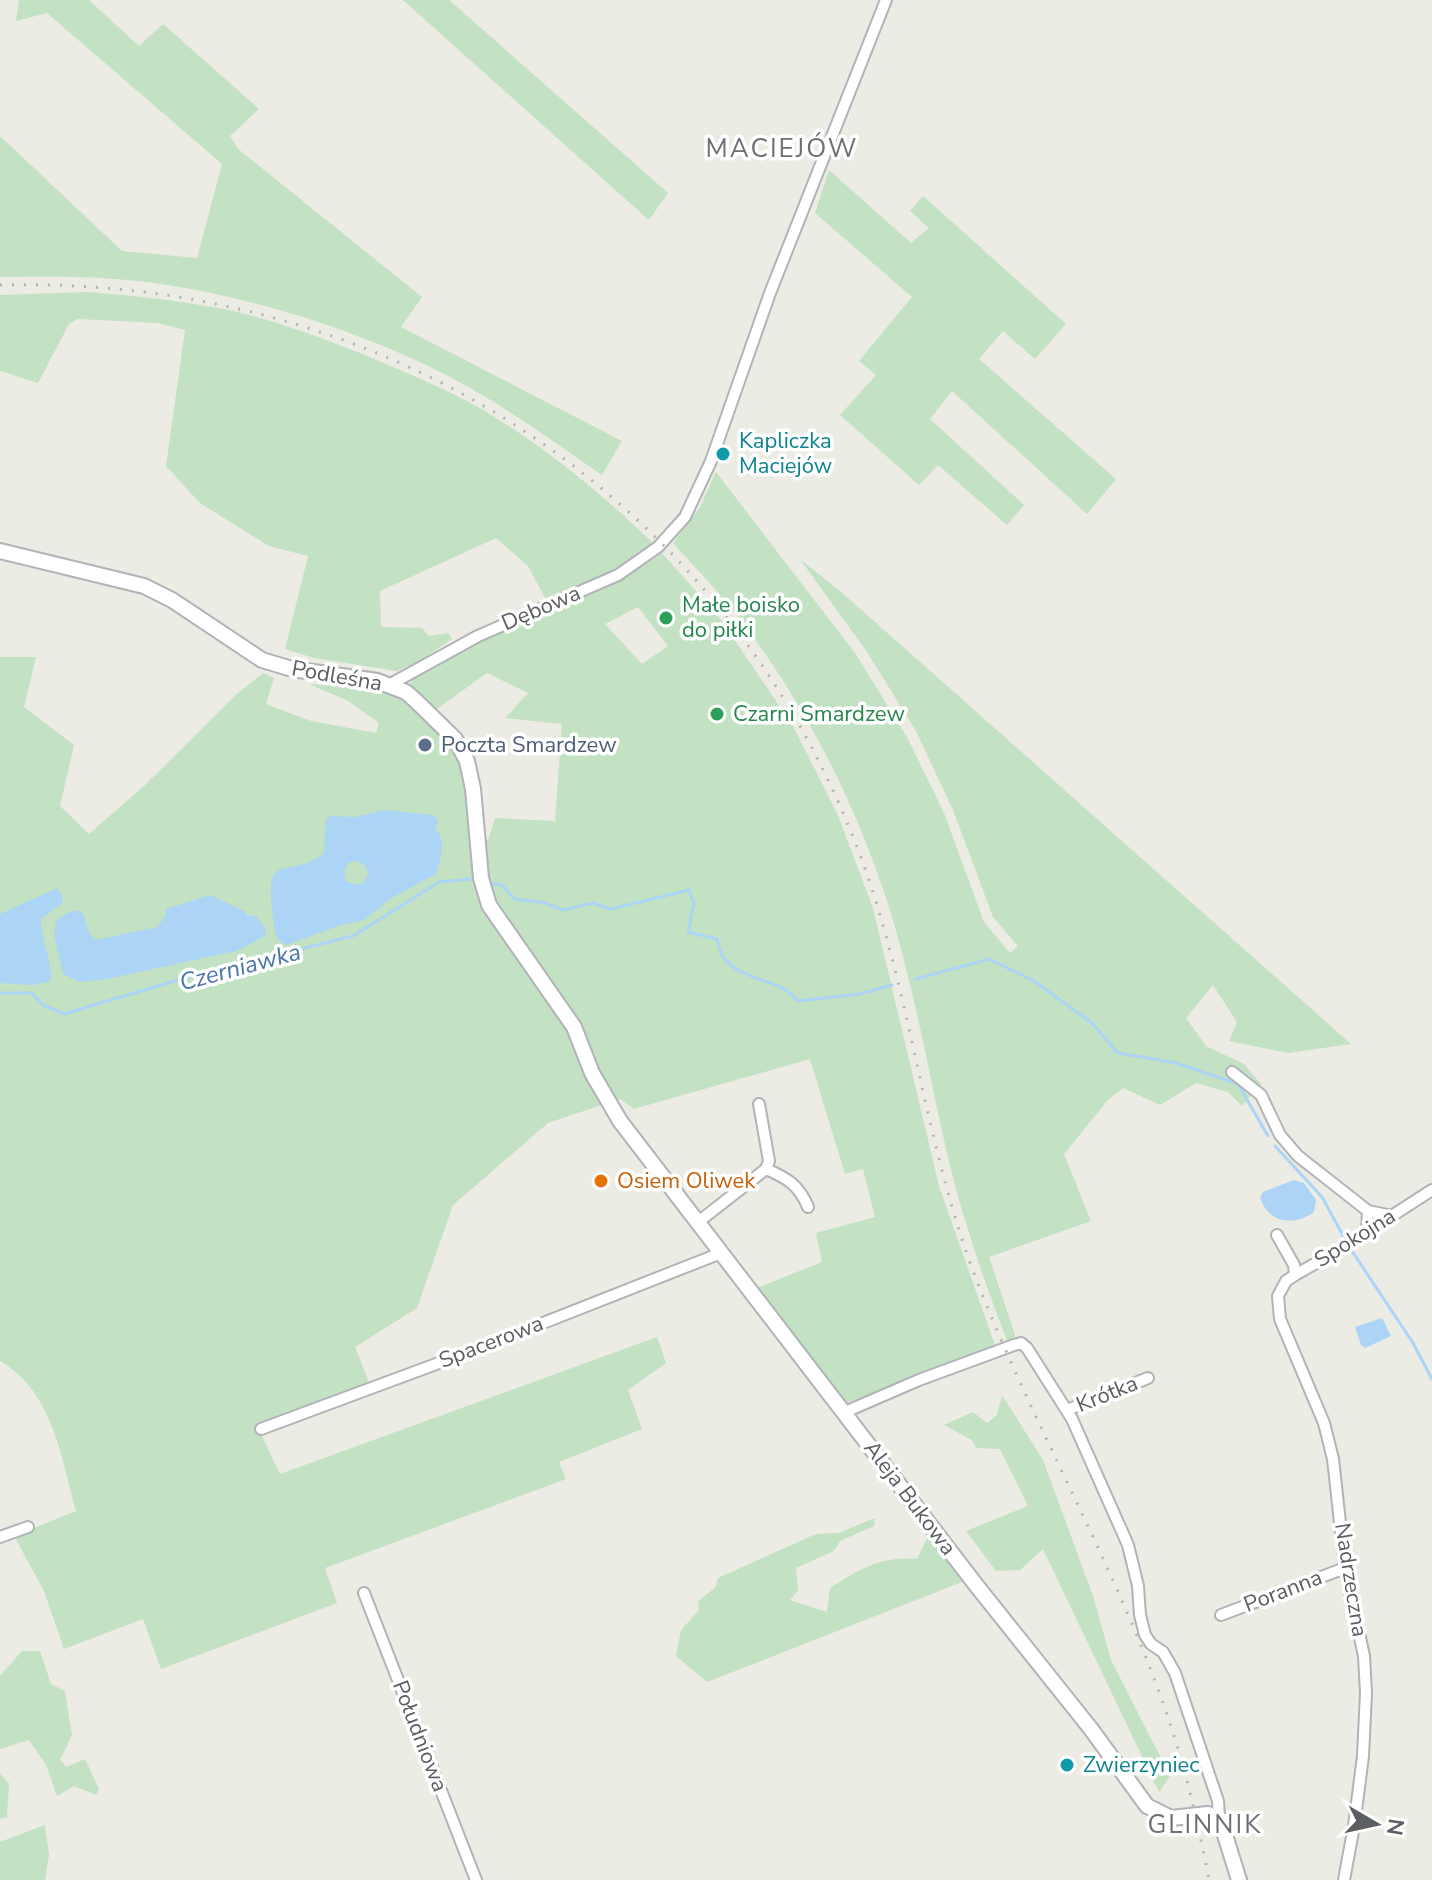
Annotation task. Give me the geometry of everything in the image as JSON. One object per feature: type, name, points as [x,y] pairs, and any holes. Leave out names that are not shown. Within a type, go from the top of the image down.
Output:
[{"type":"street","name":"Dębowa","points":[[389,685],[478,636],[618,575],[661,544],[685,517],[702,483],[784,254],[886,0]]},
{"type":"street","name":"Podleśna","points":[[0,551],[144,586],[172,600],[249,653],[271,663],[389,685],[406,692],[445,728],[463,752],[471,780],[481,878],[489,905],[574,1027],[592,1073]]},
{"type":"street","points":[[406,692],[418,668]]},
{"type":"street","points":[[1232,1072],[1261,1095],[1280,1135],[1298,1156],[1368,1211],[1393,1216]]},
{"type":"street","name":"Aleja Bukowa","points":[[592,1073],[627,1131],[976,1585],[1091,1729],[1147,1806],[1171,1818],[1208,1814],[1219,1818]]},
{"type":"street","points":[[697,1223],[766,1169],[769,1161],[759,1104]]},
{"type":"street","points":[[766,1169],[793,1183],[808,1207]]},
{"type":"street","name":"Spokojna","points":[[1281,1289],[1295,1275],[1432,1190]]},
{"type":"street","points":[[1367,1233],[1368,1211]]},
{"type":"street","points":[[1277,1235],[1294,1265],[1295,1275]]},
{"type":"street","name":"Spacerowa","points":[[261,1429],[721,1253]]},
{"type":"street","name":"Nadrzeczna","points":[[1281,1289],[1277,1302],[1280,1319],[1324,1423],[1333,1459],[1345,1568],[1364,1656],[1366,1693],[1359,1796],[1344,1880]]},
{"type":"street","points":[[845,1412],[919,1380],[1021,1343],[1033,1355],[1067,1410],[1128,1545],[1145,1635],[1151,1644],[1163,1652],[1175,1673],[1218,1801],[1219,1818],[1239,1880]]},
{"type":"street","name":"Krótka","points":[[1067,1410],[1148,1378]]},
{"type":"street","points":[[0,1537],[28,1527]]},
{"type":"street","name":"Poranna","points":[[1221,1615],[1345,1568]]},
{"type":"street","name":"Południowa","points":[[364,1593],[476,1880]]},
{"type":"green space","points":[[19,0],[89,0],[139,46],[163,24],[259,109],[230,136],[238,149],[422,297],[401,327],[622,441],[602,475],[508,411],[436,370],[301,317],[206,292],[160,284],[87,277],[0,277],[0,136],[122,251],[197,258],[222,164],[47,13],[16,21]]},
{"type":"green space","points":[[403,0],[449,0],[668,193],[649,220]]},
{"type":"green space","points":[[829,170],[911,243],[929,228],[910,211],[923,196],[1066,324],[1035,359],[1003,331],[979,359],[1116,479],[1087,514],[952,391],[930,419],[1024,505],[1007,525],[938,465],[919,485],[840,415],[876,375],[859,361],[912,297],[815,213]]},
{"type":"green space","points":[[89,292],[215,307],[249,315],[329,341],[426,381],[491,415],[540,447],[610,503],[653,543],[615,569],[545,598],[528,566],[496,538],[380,591],[381,627],[422,628],[429,636],[448,633],[452,639],[418,662],[397,671],[314,658],[285,649],[308,556],[269,546],[200,503],[166,466],[185,330],[158,323],[78,319],[69,324],[38,383],[0,371],[0,295]]},
{"type":"green space","points":[[716,472],[855,653],[907,737],[944,813],[984,922],[1010,953],[1018,946],[993,917],[953,810],[916,731],[867,652],[800,559],[1351,1044],[1288,1053],[1229,1041],[1237,1022],[1213,985],[1186,1018],[1206,1046],[1244,1064],[1261,1084],[1242,1106],[1228,1092],[1196,1083],[1160,1105],[1123,1088],[1108,1100],[1064,1154],[1091,1221],[989,1257],[1015,1335],[1015,1340],[1008,1343],[960,1202],[898,938],[858,823],[821,745],[776,670],[725,601],[673,543],[699,509]]},
{"type":"green space","points":[[662,553],[719,617],[793,726],[837,813],[873,908],[939,1186],[996,1348],[846,1403],[757,1288],[822,1262],[816,1233],[875,1217],[863,1169],[845,1174],[810,1059],[634,1109],[620,1099],[548,1123],[453,1205],[417,1308],[355,1347],[369,1383],[256,1424],[280,1474],[657,1337],[666,1363],[628,1390],[642,1429],[559,1462],[566,1479],[325,1568],[337,1603],[161,1669],[143,1619],[64,1649],[44,1591],[14,1536],[76,1511],[60,1448],[43,1407],[18,1374],[0,1361],[0,657],[36,657],[24,707],[74,745],[60,806],[89,834],[263,673],[274,678],[266,704],[311,721],[376,733],[379,723],[348,701],[309,684],[406,692],[418,668],[540,608],[620,581]],"holes":[[[638,607],[668,646],[642,664],[605,624]],[[487,673],[528,693],[505,718],[562,724],[555,821],[495,818],[489,838],[479,848],[463,752],[430,714]]]},
{"type":"green space","points":[[1002,1395],[1043,1460],[1093,1596],[1111,1660],[1170,1776],[1159,1792],[1043,1549],[1020,1570],[996,1571],[966,1531],[1028,1506],[1000,1449],[976,1448],[972,1440],[944,1425],[973,1412],[987,1423],[997,1415]]},
{"type":"green space","points":[[875,1518],[874,1526],[840,1541],[834,1551],[796,1568],[798,1590],[790,1600],[827,1612],[830,1588],[871,1565],[917,1559],[928,1536],[962,1582],[707,1682],[676,1656],[681,1630],[699,1610],[698,1601],[716,1587],[718,1578],[816,1534],[839,1533]]},
{"type":"green space","points":[[22,1651],[40,1651],[51,1684],[65,1691],[72,1735],[60,1760],[66,1767],[85,1759],[99,1789],[96,1795],[74,1786],[57,1796],[46,1765],[29,1740],[0,1749],[0,1676]]},
{"type":"green space","points":[[0,1774],[9,1783],[7,1817],[0,1819]]},
{"type":"green space","points":[[45,1825],[49,1855],[45,1880],[0,1880],[0,1842]]},
{"type":"water","points":[[385,810],[434,815],[438,821],[435,828],[442,844],[436,874],[390,899],[364,920],[286,945],[282,943],[276,934],[273,919],[271,896],[275,874],[324,853],[326,819],[329,816],[355,817]],"holes":[[[358,861],[366,867],[368,874],[364,882],[357,885],[346,881],[344,872],[348,863]]]},
{"type":"water","points":[[57,888],[63,897],[62,903],[41,919],[51,981],[34,985],[0,983],[0,914]]},
{"type":"water","points":[[210,895],[247,915],[256,916],[266,929],[265,936],[236,951],[107,979],[79,982],[63,974],[54,934],[56,921],[69,912],[83,913],[89,933],[96,940],[157,927],[165,917],[166,909]]},
{"type":"water","points":[[1294,1180],[1304,1183],[1316,1200],[1314,1212],[1298,1220],[1282,1220],[1269,1212],[1260,1197],[1263,1192]]},
{"type":"water","points":[[1382,1318],[1391,1336],[1365,1348],[1355,1327]]},
{"type":"waterway","name":"Czerniawka","points":[[0,993],[32,993],[43,1005],[64,1014],[181,979],[353,936],[439,882],[473,879]]},
{"type":"waterway","name":"Czerniawka","points":[[490,883],[502,885],[515,899],[545,903],[563,910],[593,903],[611,909],[689,890],[694,904],[688,932],[717,939],[723,956],[732,966],[781,988],[798,1001],[860,994],[892,985]]},
{"type":"waterway","name":"Czerniawka","points":[[916,979],[989,959],[1034,981],[1092,1023],[1118,1053],[1176,1063],[1238,1084],[1268,1136]]},
{"type":"waterway","name":"Czerniawka","points":[[1275,1146],[1322,1197],[1346,1241]]},
{"type":"waterway","name":"Czerniawka","points":[[1350,1248],[1413,1343],[1432,1379]]},
{"type":"railway","points":[[0,285],[141,292],[277,319],[404,365],[522,429],[628,511],[721,610],[798,724],[859,852],[892,957],[957,1224],[975,1276],[1022,1388],[1100,1552],[1148,1663],[1181,1759],[1209,1880]]},
{"type":"place","name":"Kapliczka Maciejów","points":[[723,454]]},
{"type":"place","name":"Małe boisko do piłki","points":[[666,618]]},
{"type":"place","name":"Czarni Smardzew","points":[[717,714]]},
{"type":"place","name":"Poczta Smardzew","points":[[425,745]]},
{"type":"place","name":"Osiem Oliwek","points":[[601,1181]]},
{"type":"place","name":"Zwierzyniec","points":[[1067,1765]]},
{"type":"district","name":"MACIEJÓW","points":[[782,148]]},
{"type":"district","name":"GLINNIK","points":[[1205,1824]]}]
